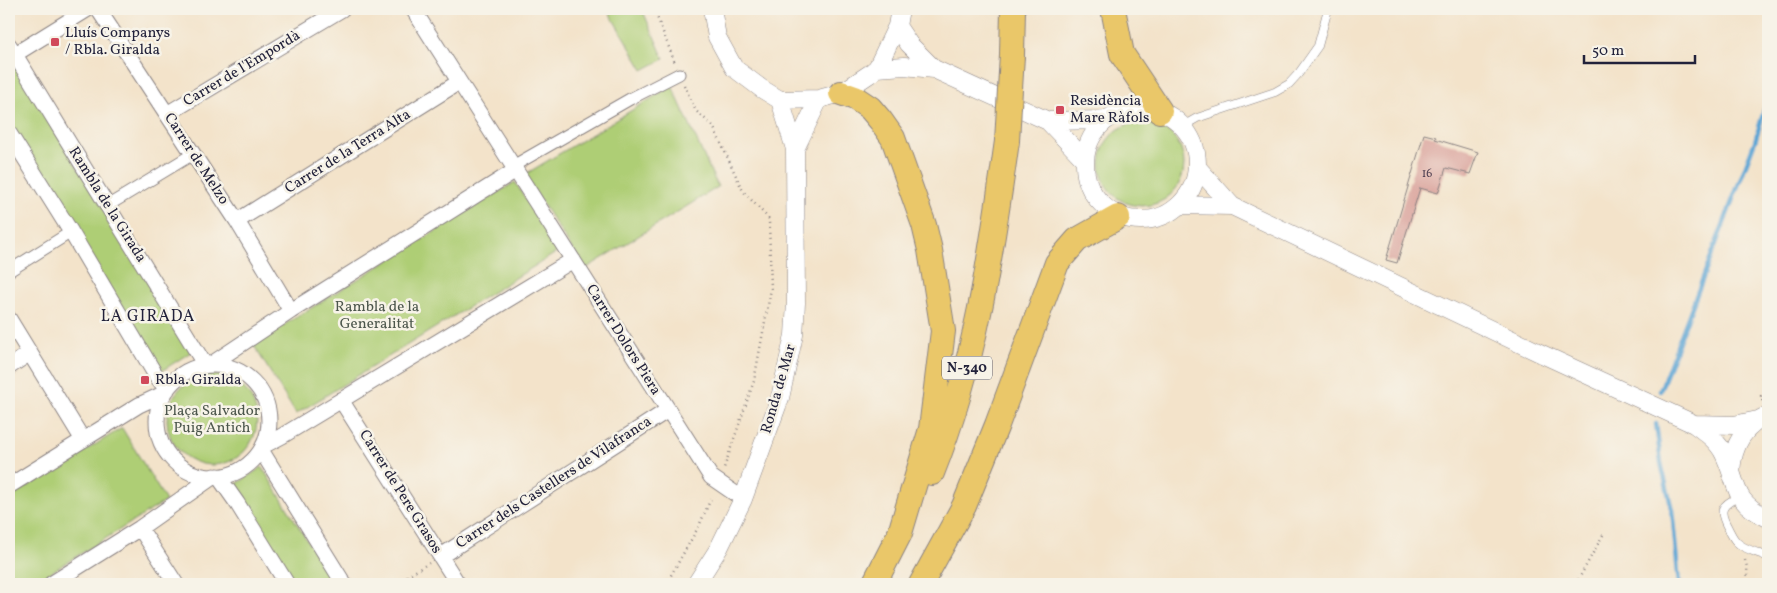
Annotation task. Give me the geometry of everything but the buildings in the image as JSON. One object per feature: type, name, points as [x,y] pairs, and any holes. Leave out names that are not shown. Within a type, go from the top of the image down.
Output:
[{"type":"highway","name":"N-340","points":[[888,584],[944,442],[969,359],[991,256],[1007,142],[1013,9]]},
{"type":"highway","points":[[1113,9],[1122,54],[1160,111]]},
{"type":"highway","points":[[830,96],[855,98],[870,108],[893,138],[924,225],[943,331],[931,429],[900,533],[874,584]]},
{"type":"highway","points":[[921,584],[964,506],[998,425],[1057,263],[1077,240],[1118,217]]},
{"type":"street","points":[[11,53],[88,9]]},
{"type":"street","name":"Carrer de Melzo","points":[[98,9],[237,221],[292,311]]},
{"type":"street","name":"Carrer de l'Empordà","points":[[167,114],[342,9]]},
{"type":"street","name":"Carrer Dolors Piera","points":[[413,9],[710,477],[743,499]]},
{"type":"street","points":[[712,9],[716,37],[734,68],[780,100],[830,96],[877,68],[904,66],[934,69],[1048,121],[1085,160]]},
{"type":"street","points":[[877,68],[898,17]]},
{"type":"street","points":[[898,17],[909,44],[934,69]]},
{"type":"street","name":"Rambla de la Girada","points":[[11,53],[207,365]]},
{"type":"street","points":[[207,365],[226,366],[242,373],[255,383],[264,397],[269,413],[268,430],[262,448],[253,460],[243,468],[216,476],[196,474],[181,467],[169,455],[161,441],[157,425],[159,408],[166,391],[177,378],[190,370],[207,365],[514,168],[630,99],[679,74]]},
{"type":"street","name":"Carrer de la Terra Alta","points":[[237,221],[459,82]]},
{"type":"street","name":"Ronda de Mar","points":[[795,149],[830,96]]},
{"type":"street","name":"Ronda de Mar","points":[[696,584],[719,548],[743,499],[780,398],[794,335],[796,303],[795,149],[780,100]]},
{"type":"street","points":[[1145,108],[1160,111],[1173,117],[1183,126],[1192,140],[1198,167],[1191,188],[1180,205],[1170,213],[1154,219],[1135,220],[1118,217],[1102,206],[1091,191],[1085,174],[1088,145],[1094,132],[1118,113],[1130,109],[1145,108]]},
{"type":"street","points":[[1048,121],[1107,120]]},
{"type":"street","points":[[9,132],[166,391]]},
{"type":"street","points":[[107,206],[193,154]]},
{"type":"street","points":[[1198,167],[1232,206],[1542,354],[1694,424],[1715,440],[1724,452],[1731,471]]},
{"type":"street","points":[[1180,205],[1232,206]]},
{"type":"street","points":[[9,270],[71,232]]},
{"type":"street","points":[[262,448],[573,260]]},
{"type":"street","points":[[9,319],[83,440]]},
{"type":"street","points":[[9,366],[30,353]]},
{"type":"street","points":[[9,486],[139,405],[166,391]]},
{"type":"street","name":"Carrer de Pere Grasos","points":[[341,400],[458,584]]},
{"type":"street","name":"Carrer dels Castellers de Vilafranca","points":[[440,556],[668,410]]},
{"type":"street","points":[[1694,424],[1734,425],[1764,418]]},
{"type":"street","points":[[1764,418],[1744,433],[1736,445],[1731,471],[1732,480],[1747,505],[1768,518]]},
{"type":"street","points":[[262,448],[344,584]]},
{"type":"street","points":[[51,584],[140,528],[216,476]]},
{"type":"street","points":[[216,476],[237,504],[287,584]]},
{"type":"street","points":[[140,528],[176,584]]},
{"type":"lane","points":[[1183,126],[1197,118],[1274,92],[1289,84],[1318,46],[1328,9]]},
{"type":"lane","points":[[1740,496],[1729,501],[1723,508],[1722,514],[1733,538],[1739,544],[1768,557]]},
{"type":"path","points":[[654,9],[679,74],[696,111],[713,126],[743,191],[768,219],[772,290],[754,380],[730,455],[699,526],[666,584]]},
{"type":"path","points":[[1576,584],[1604,533]]},
{"type":"path","points":[[1739,544],[1747,567],[1748,584]]},
{"type":"path","points":[[394,584],[440,556]]},
{"type":"green space","points":[[607,9],[642,9],[664,59],[643,70]]},
{"type":"green space","points":[[14,64],[191,352],[160,372],[9,123],[9,67]]},
{"type":"green space","points":[[672,86],[718,187],[585,269],[524,175]]},
{"type":"green space","points":[[1142,122],[1158,125],[1172,134],[1181,148],[1184,164],[1181,180],[1172,194],[1158,203],[1142,206],[1126,203],[1112,194],[1103,180],[1100,164],[1103,148],[1112,134],[1126,125]]},
{"type":"green space","name":"Rambla de la Generalitat","points":[[515,182],[559,251],[296,414],[253,344]]},
{"type":"green space","name":"Plaça Salvador Puig Antich","points":[[212,375],[229,378],[244,388],[254,403],[257,420],[254,437],[244,452],[229,462],[212,465],[195,462],[180,452],[170,437],[167,420],[170,403],[180,388],[195,378]]},
{"type":"green space","points":[[122,428],[166,501],[32,584],[9,584],[9,498]]},
{"type":"green space","points":[[262,467],[334,584],[293,584],[232,487]]},
{"type":"waterway","points":[[1660,391],[1755,141],[1768,97]]},
{"type":"waterway","points":[[1656,424],[1661,463],[1672,510],[1679,584]]},
{"type":"place","name":"Lluís Companys / Rbla. Giralda","points":[[55,42]]},
{"type":"place","name":"Residència Mare Ràfols","points":[[1060,110]]},
{"type":"place","name":"Rbla. Giralda","points":[[145,380]]},
{"type":"district","name":"LA GIRADA","points":[[148,317]]}]
